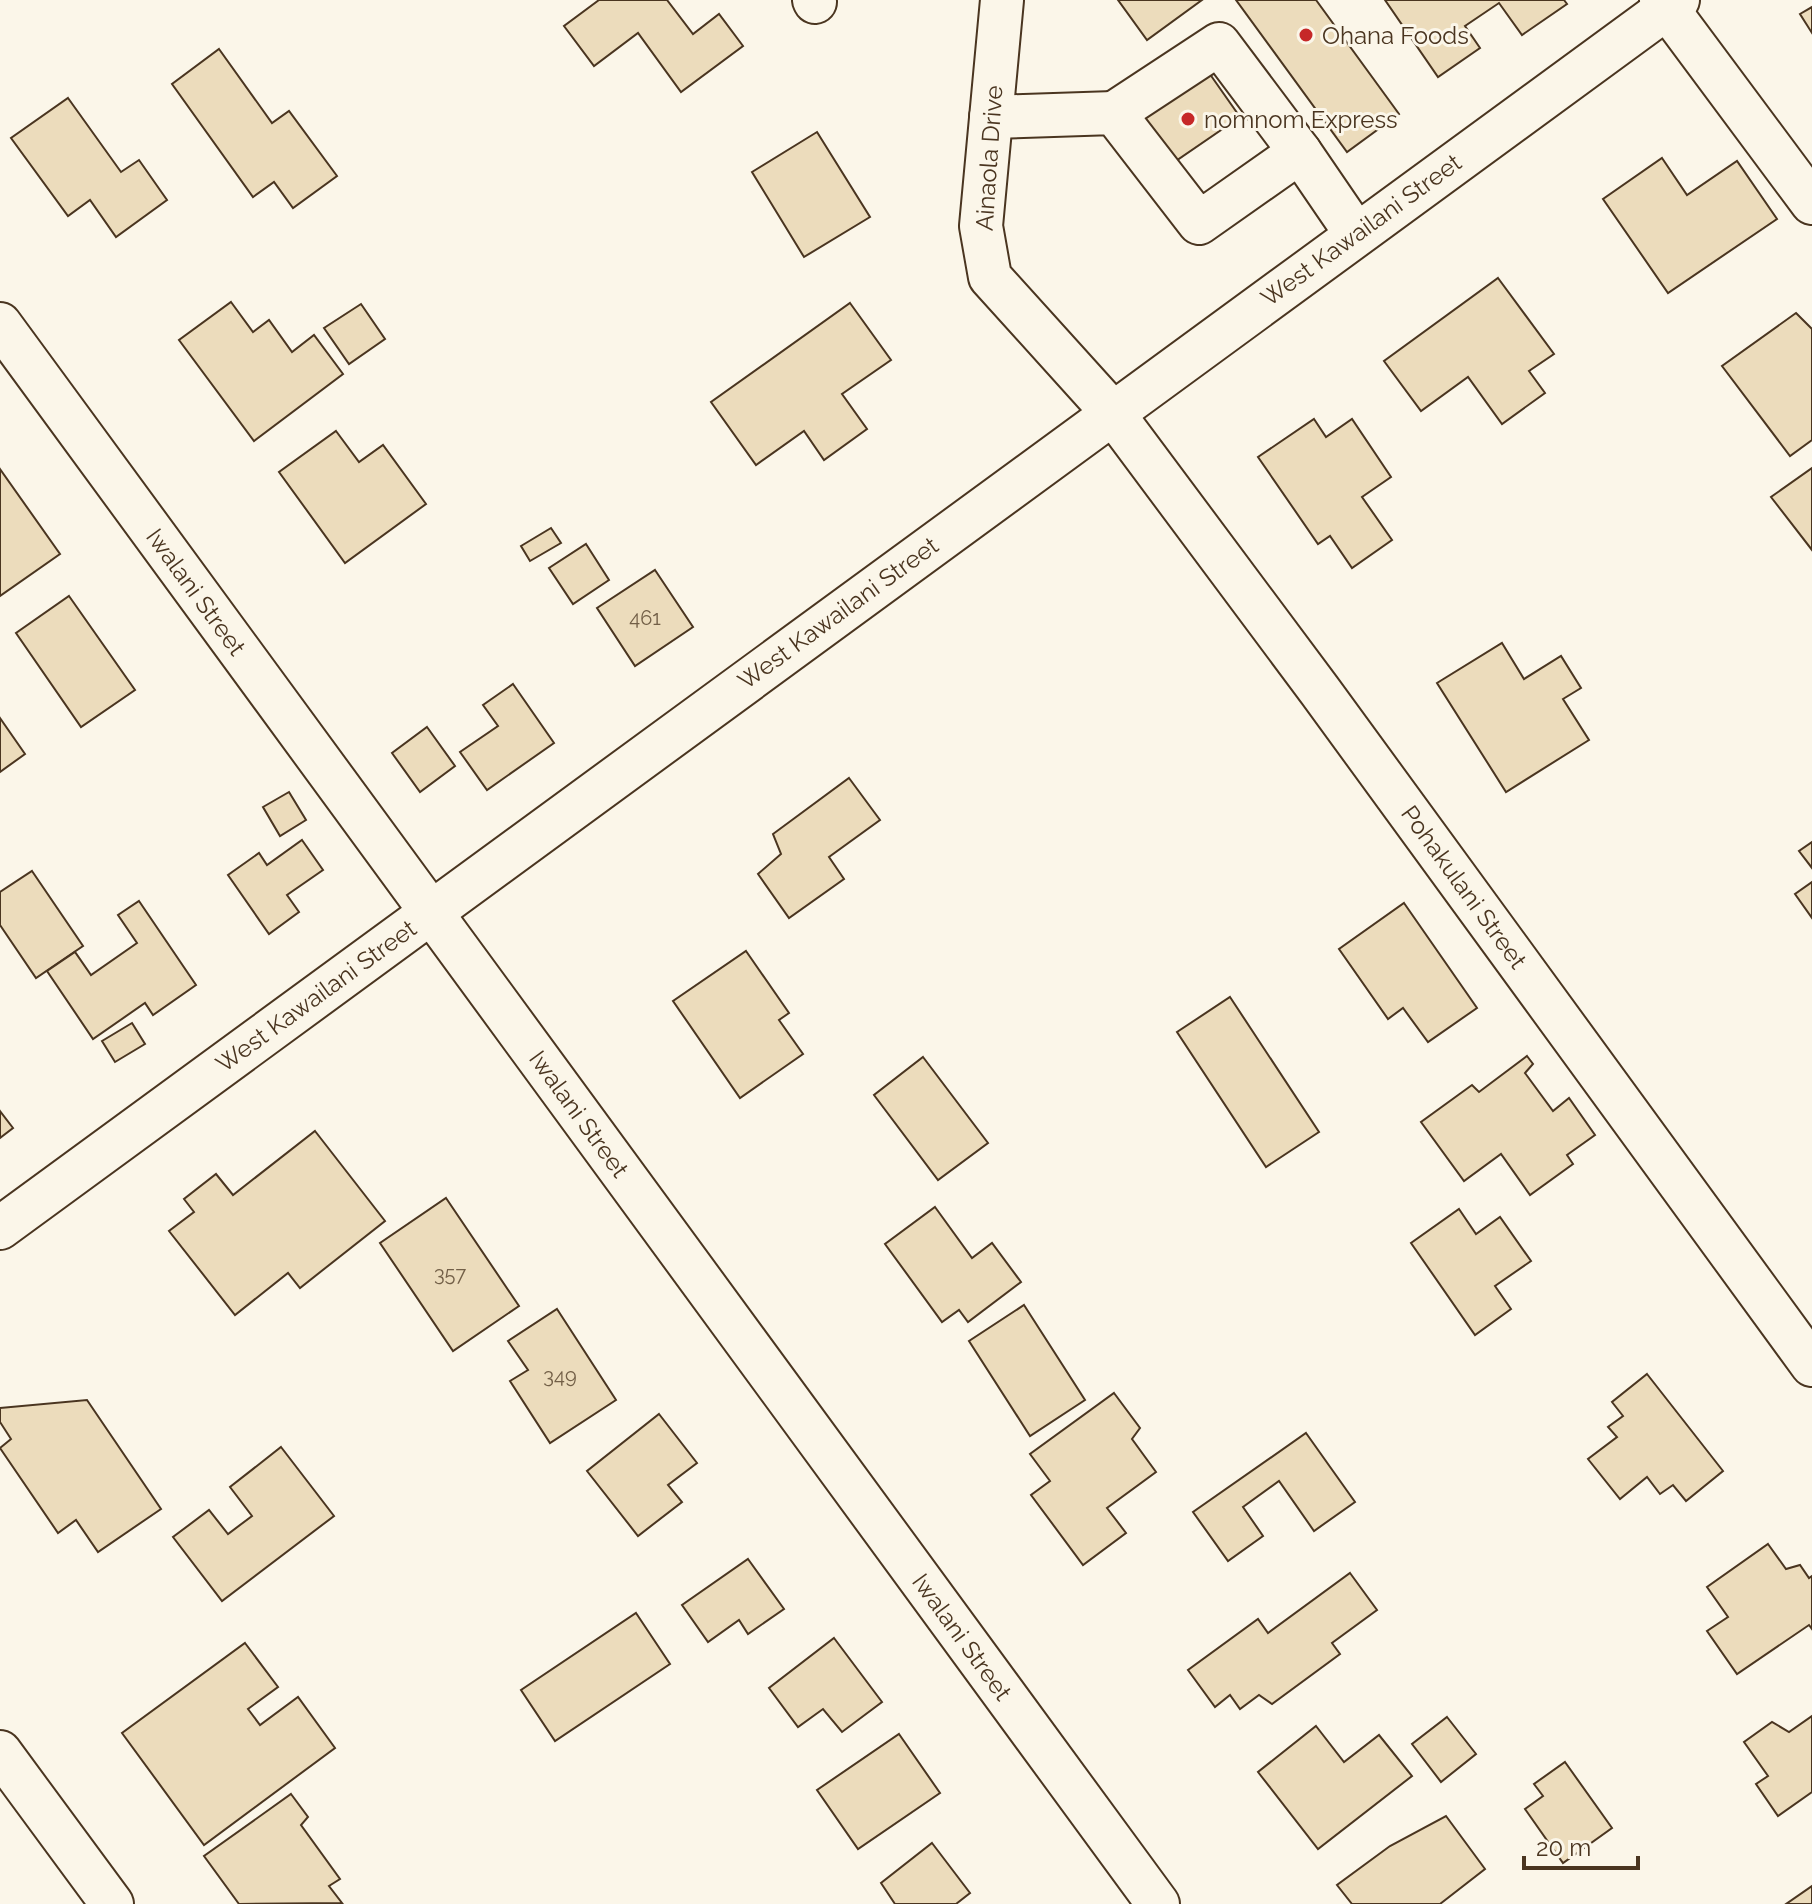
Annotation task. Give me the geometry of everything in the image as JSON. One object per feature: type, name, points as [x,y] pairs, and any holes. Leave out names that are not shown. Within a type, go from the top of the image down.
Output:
[{"type":"street","name":"Ainaola Drive","points":[[1002,0],[981,226],[990,277],[1112,412]]},
{"type":"street","points":[[1669,3],[1812,203]]},
{"type":"street","name":"West Kawailani Street","points":[[0,1228],[1669,3]]},
{"type":"street","points":[[991,117],[1114,113],[1219,44],[1300,152],[1356,234]]},
{"type":"street","points":[[1114,113],[1199,223],[1300,152]]},
{"type":"street","name":"Iwalani Street","points":[[0,324],[1158,1904]]},
{"type":"street","name":"Pohakulani Street","points":[[1112,412],[1320,691],[1812,1365]]},
{"type":"street","points":[[0,1752],[112,1904]]},
{"type":"building","points":[[599,0],[667,0],[693,34],[719,14],[743,46],[681,92],[638,33],[594,66],[564,26]]},
{"type":"building","points":[[1118,0],[1202,0],[1147,40]]},
{"type":"building","points":[[1236,0],[1316,0],[1399,114],[1347,152]]},
{"type":"building","points":[[1385,0],[1564,0],[1567,4],[1522,35],[1499,3],[1465,26],[1480,48],[1438,77]]},
{"type":"building","points":[[1812,7],[1812,33],[1800,14]]},
{"type":"building","points":[[219,49],[272,123],[289,111],[337,176],[293,208],[274,182],[253,197],[172,84]]},
{"type":"building","points":[[1207,70],[1240,117],[1167,167],[1134,120]]},
{"type":"building","points":[[68,98],[121,172],[139,160],[167,200],[116,237],[90,200],[68,216],[11,138]]},
{"type":"building","points":[[817,132],[870,217],[804,257],[752,172]]},
{"type":"building","points":[[1662,158],[1687,195],[1737,161],[1777,219],[1668,293],[1603,199]]},
{"type":"building","points":[[1498,278],[1554,354],[1529,371],[1545,393],[1502,424],[1468,377],[1421,411],[1384,361]]},
{"type":"building","points":[[231,302],[253,332],[269,320],[292,352],[314,335],[343,374],[254,441],[179,340]]},
{"type":"building","points":[[850,303],[891,360],[842,394],[867,429],[824,460],[804,431],[756,465],[711,402]]},
{"type":"building","points":[[361,304],[385,339],[349,364],[324,328]]},
{"type":"building","points":[[1796,313],[1812,329],[1812,440],[1790,456],[1722,366]]},
{"type":"building","points":[[1314,419],[1326,437],[1352,419],[1391,477],[1362,497],[1392,540],[1352,568],[1330,536],[1318,544],[1258,457]]},
{"type":"building","points":[[336,431],[359,462],[383,445],[426,504],[345,563],[279,472]]},
{"type":"building","points":[[1812,468],[1812,550],[1771,497]]},
{"type":"building","points":[[0,469],[60,554],[0,596]]},
{"type":"building","points":[[551,528],[561,543],[530,561],[521,546]]},
{"type":"building","points":[[586,544],[609,580],[573,604],[549,568]]},
{"type":"building","points":[[655,570],[693,627],[635,666],[597,608]]},
{"type":"building","points":[[69,596],[135,690],[81,727],[16,633]]},
{"type":"building","points":[[1502,643],[1524,679],[1561,656],[1581,688],[1563,699],[1589,740],[1506,792],[1437,683]]},
{"type":"building","points":[[513,684],[554,743],[487,790],[460,752],[498,726],[483,705]]},
{"type":"building","points":[[0,718],[25,754],[0,772]]},
{"type":"building","points":[[427,727],[455,766],[420,792],[392,753]]},
{"type":"building","points":[[849,778],[880,820],[829,857],[844,879],[789,918],[758,874],[781,854],[773,834]]},
{"type":"building","points":[[289,792],[306,820],[280,836],[263,807]]},
{"type":"building","points":[[302,840],[323,870],[287,895],[299,912],[269,934],[228,875],[259,853],[267,865]]},
{"type":"building","points":[[1812,842],[1812,868],[1799,851]]},
{"type":"building","points":[[32,871],[83,946],[36,978],[0,925],[0,892]]},
{"type":"building","points":[[1812,882],[1812,918],[1795,894]]},
{"type":"building","points":[[139,901],[196,985],[153,1015],[145,1003],[93,1039],[47,971],[75,952],[91,975],[137,943],[118,915]]},
{"type":"building","points":[[1404,903],[1477,1008],[1428,1042],[1403,1008],[1388,1019],[1339,949]]},
{"type":"building","points":[[746,951],[789,1013],[779,1020],[803,1054],[740,1098],[673,1001]]},
{"type":"building","points":[[1230,997],[1319,1132],[1266,1167],[1177,1032]]},
{"type":"building","points":[[132,1023],[145,1044],[115,1062],[102,1041]]},
{"type":"building","points":[[1527,1056],[1533,1064],[1525,1073],[1553,1111],[1569,1098],[1595,1135],[1567,1155],[1573,1164],[1530,1195],[1501,1154],[1464,1181],[1421,1122],[1472,1085],[1479,1092]]},
{"type":"building","points":[[923,1057],[988,1143],[938,1180],[874,1095]]},
{"type":"building","points":[[0,1111],[13,1128],[0,1138]]},
{"type":"building","points":[[315,1131],[385,1221],[300,1288],[288,1273],[235,1315],[169,1231],[194,1212],[184,1199],[216,1174],[233,1195]]},
{"type":"building","points":[[446,1198],[519,1306],[453,1351],[380,1243]]},
{"type":"building","points":[[935,1207],[972,1258],[992,1243],[1021,1282],[968,1322],[959,1310],[942,1322],[885,1244]]},
{"type":"building","points":[[1459,1209],[1476,1234],[1500,1217],[1531,1261],[1495,1286],[1511,1309],[1475,1335],[1411,1243]]},
{"type":"building","points":[[1024,1305],[1085,1400],[1030,1436],[969,1341]]},
{"type":"building","points":[[557,1309],[616,1400],[550,1443],[510,1381],[528,1370],[508,1341]]},
{"type":"building","points":[[1647,1374],[1723,1471],[1686,1501],[1673,1485],[1660,1494],[1647,1477],[1620,1499],[1588,1459],[1617,1437],[1608,1427],[1623,1416],[1612,1402]]},
{"type":"building","points":[[1114,1393],[1140,1428],[1132,1439],[1156,1472],[1107,1508],[1126,1533],[1083,1565],[1031,1495],[1050,1481],[1030,1454]]},
{"type":"building","points":[[87,1400],[161,1509],[98,1552],[76,1520],[58,1533],[0,1448],[11,1439],[0,1422],[0,1408]]},
{"type":"building","points":[[659,1414],[697,1463],[668,1485],[682,1502],[638,1536],[587,1471]]},
{"type":"building","points":[[1306,1433],[1355,1502],[1314,1531],[1279,1481],[1243,1507],[1263,1536],[1228,1561],[1193,1512]]},
{"type":"building","points":[[281,1447],[334,1516],[222,1601],[173,1537],[209,1510],[228,1534],[252,1516],[230,1487]]},
{"type":"building","points":[[1768,1544],[1786,1569],[1800,1565],[1809,1578],[1812,1576],[1812,1629],[1809,1625],[1737,1674],[1707,1631],[1728,1617],[1707,1587]]},
{"type":"building","points":[[748,1559],[784,1609],[748,1634],[739,1620],[708,1642],[682,1605]]},
{"type":"building","points":[[1350,1573],[1377,1610],[1332,1643],[1340,1654],[1272,1704],[1259,1695],[1240,1709],[1230,1695],[1215,1707],[1188,1670],[1258,1619],[1268,1633]]},
{"type":"building","points":[[636,1613],[670,1664],[555,1741],[521,1690]]},
{"type":"building","points":[[834,1638],[882,1702],[842,1732],[823,1709],[798,1727],[769,1688]]},
{"type":"building","points":[[245,1643],[278,1687],[248,1709],[260,1725],[298,1697],[335,1748],[204,1845],[122,1733]]},
{"type":"building","points":[[1812,1716],[1812,1792],[1778,1816],[1756,1784],[1768,1776],[1744,1742],[1772,1722],[1789,1732]]},
{"type":"building","points":[[1447,1717],[1476,1754],[1441,1782],[1412,1744]]},
{"type":"building","points":[[1316,1726],[1344,1762],[1379,1735],[1412,1776],[1318,1849],[1258,1772]]},
{"type":"building","points":[[899,1734],[940,1793],[858,1849],[817,1790]]},
{"type":"building","points":[[1565,1762],[1612,1828],[1563,1863],[1525,1809],[1543,1796],[1534,1784]]},
{"type":"building","points":[[291,1794],[308,1817],[301,1825],[340,1879],[329,1886],[342,1903],[239,1904],[204,1856]]},
{"type":"building","points":[[1446,1816],[1485,1869],[1440,1904],[1352,1904],[1337,1885],[1390,1846]]},
{"type":"building","points":[[932,1843],[970,1893],[956,1904],[895,1904],[881,1883]]},
{"type":"building","points":[[1812,1886],[1812,1904],[1786,1904]]},
{"type":"place","name":"Ohana Foods","points":[[1306,35]]},
{"type":"place","name":"nomnom Express","points":[[1188,119]]}]
